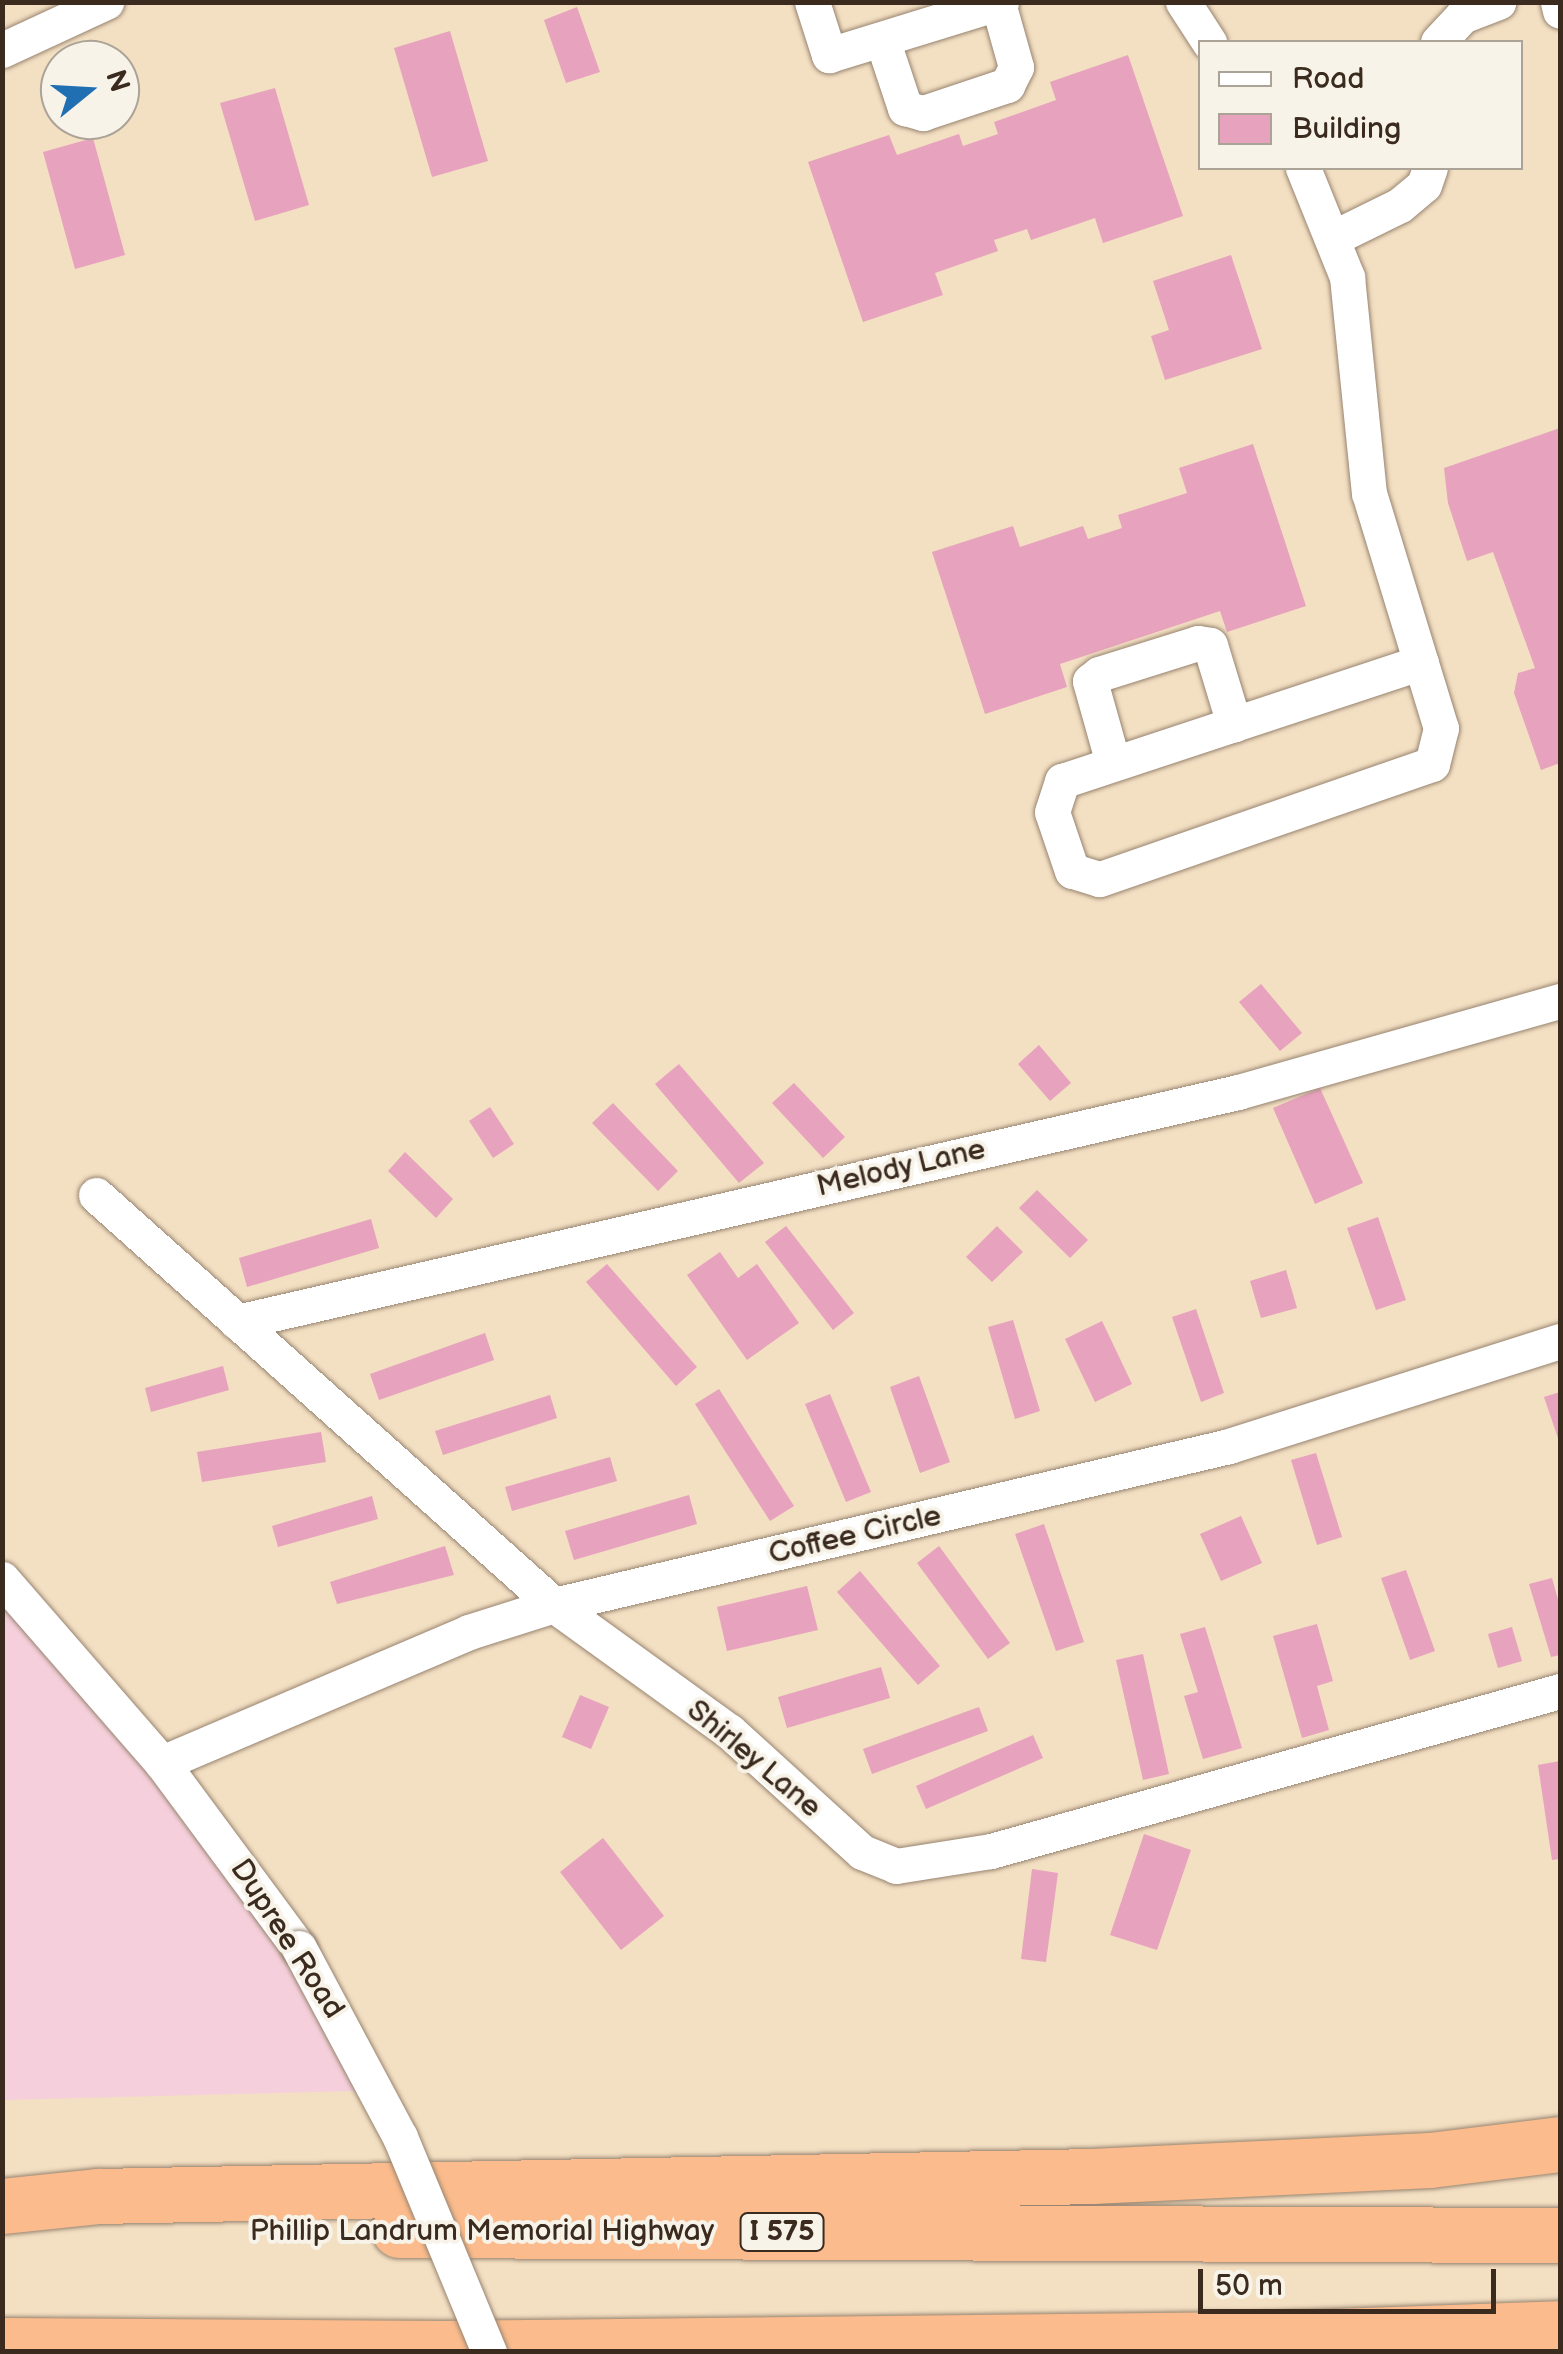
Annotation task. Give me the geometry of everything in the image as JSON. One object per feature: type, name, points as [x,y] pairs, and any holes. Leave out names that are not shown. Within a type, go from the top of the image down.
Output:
[{"type":"highway","points":[[2,2206],[98,2196],[330,2196],[1112,2175],[1430,2160],[1560,2144]]},
{"type":"highway","name":"Phillip Landrum Memorial Highway","points":[[2,2229],[1560,2235]]},
{"type":"highway","points":[[2,2346],[442,2348],[1250,2339],[1560,2328]]},
{"type":"street","points":[[2,50],[106,2]]},
{"type":"street","points":[[812,2],[829,56],[999,3],[1016,68],[1007,85],[924,113],[905,108],[883,42]]},
{"type":"street","points":[[1184,2],[1208,40]]},
{"type":"street","points":[[1440,40],[1462,16],[1498,2]]},
{"type":"street","points":[[1558,2],[1560,10]]},
{"type":"street","points":[[1304,170],[1335,237],[1356,327],[1369,493],[1441,728],[1432,764],[1099,879],[1072,871],[1052,812],[1062,781],[1420,662]]},
{"type":"street","points":[[1335,237],[1400,205],[1424,185],[1429,170]]},
{"type":"street","points":[[1113,764],[1090,681],[1098,674],[1198,643],[1210,645],[1234,724]]},
{"type":"street","name":"Melody Lane","points":[[237,1322],[1238,1092],[1560,1000]]},
{"type":"street","name":"Shirley Lane","points":[[96,1195],[554,1605],[729,1732],[862,1852],[896,1866],[991,1852],[1560,1690]]},
{"type":"street","name":"Coffee Circle","points":[[162,1763],[469,1632],[554,1605],[1210,1451],[1560,1340]]},
{"type":"street","name":"Dupree Road","points":[[2,1579],[162,1763],[299,1948],[400,2138],[489,2352]]},
{"type":"shaded area","points":[[2,1578],[395,2090],[3,2100]]},
{"type":"building","points":[[577,7],[600,72],[566,83],[544,20]]},
{"type":"building","points":[[450,31],[488,161],[432,177],[394,48]]},
{"type":"building","points":[[1128,55],[1183,216],[1103,243],[1095,218],[1031,240],[1027,229],[994,240],[998,251],[935,273],[943,295],[863,322],[808,162],[889,135],[897,155],[959,134],[963,146],[998,134],[994,122],[1056,100],[1050,82]]},
{"type":"building","points":[[275,88],[309,205],[255,221],[220,103]]},
{"type":"building","points":[[94,140],[125,255],[75,269],[43,152]]},
{"type":"building","points":[[1231,255],[1262,349],[1165,380],[1151,336],[1169,330],[1153,281]]},
{"type":"building","points":[[1560,428],[1560,763],[1541,770],[1514,693],[1518,673],[1535,668],[1493,552],[1467,561],[1448,503],[1444,468]]},
{"type":"building","points":[[1253,444],[1306,606],[1227,632],[1220,611],[1060,664],[1067,687],[985,714],[932,552],[1013,526],[1020,547],[1083,526],[1088,539],[1122,528],[1118,515],[1187,493],[1179,468]]},
{"type":"building","points":[[1261,984],[1302,1033],[1280,1051],[1239,1002]]},
{"type":"building","points":[[1039,1045],[1071,1083],[1050,1101],[1018,1064]]},
{"type":"building","points":[[679,1064],[764,1163],[739,1183],[655,1084]]},
{"type":"building","points":[[794,1083],[845,1137],[823,1158],[772,1103]]},
{"type":"building","points":[[1320,1088],[1363,1183],[1315,1204],[1273,1108]]},
{"type":"building","points":[[613,1103],[678,1171],[658,1191],[592,1123]]},
{"type":"building","points":[[490,1107],[514,1144],[493,1158],[469,1121]]},
{"type":"building","points":[[405,1152],[453,1199],[436,1218],[388,1171]]},
{"type":"building","points":[[1037,1190],[1088,1240],[1070,1258],[1019,1208]]},
{"type":"building","points":[[1378,1217],[1406,1300],[1376,1310],[1347,1228]]},
{"type":"building","points":[[371,1219],[379,1248],[247,1287],[239,1258]]},
{"type":"building","points":[[786,1226],[854,1313],[833,1330],[765,1242]]},
{"type":"building","points":[[997,1226],[1023,1252],[992,1282],[966,1257]]},
{"type":"building","points":[[720,1252],[738,1278],[757,1264],[799,1323],[747,1360],[687,1275]]},
{"type":"building","points":[[607,1264],[697,1367],[676,1386],[586,1282]]},
{"type":"building","points":[[1286,1270],[1297,1308],[1261,1318],[1250,1281]]},
{"type":"building","points":[[1196,1309],[1224,1393],[1201,1402],[1172,1317]]},
{"type":"building","points":[[1013,1320],[1040,1411],[1015,1419],[988,1327]]},
{"type":"building","points":[[1102,1321],[1132,1384],[1095,1402],[1065,1339]]},
{"type":"building","points":[[485,1333],[494,1360],[379,1400],[370,1374]]},
{"type":"building","points":[[223,1366],[229,1390],[151,1412],[145,1388]]},
{"type":"building","points":[[919,1376],[950,1462],[920,1473],[890,1387]]},
{"type":"building","points":[[719,1389],[794,1506],[770,1521],[695,1404]]},
{"type":"building","points":[[1560,1392],[1560,1444],[1544,1397]]},
{"type":"building","points":[[830,1394],[871,1492],[846,1502],[805,1404]]},
{"type":"building","points":[[550,1395],[557,1418],[443,1455],[435,1431]]},
{"type":"building","points":[[321,1432],[326,1462],[202,1482],[197,1452]]},
{"type":"building","points":[[1316,1453],[1342,1537],[1317,1545],[1291,1460]]},
{"type":"building","points":[[610,1457],[617,1481],[512,1511],[505,1487]]},
{"type":"building","points":[[689,1495],[697,1524],[574,1560],[565,1531]]},
{"type":"building","points":[[372,1496],[378,1519],[278,1547],[272,1526]]},
{"type":"building","points":[[1241,1516],[1262,1563],[1221,1581],[1200,1534]]},
{"type":"building","points":[[1044,1524],[1084,1642],[1056,1651],[1015,1534]]},
{"type":"building","points":[[445,1546],[454,1575],[337,1604],[330,1582]]},
{"type":"building","points":[[939,1546],[1010,1643],[988,1659],[917,1563]]},
{"type":"building","points":[[1406,1570],[1435,1651],[1410,1660],[1381,1578]]},
{"type":"building","points":[[860,1571],[940,1666],[918,1685],[837,1592]]},
{"type":"building","points":[[1552,1578],[1560,1607],[1560,1655],[1551,1657],[1529,1584]]},
{"type":"building","points":[[807,1586],[818,1630],[727,1651],[717,1607]]},
{"type":"building","points":[[1317,1624],[1333,1681],[1317,1686],[1329,1730],[1302,1738],[1273,1636]]},
{"type":"building","points":[[1205,1627],[1242,1748],[1203,1759],[1184,1696],[1198,1692],[1180,1634]]},
{"type":"building","points":[[1512,1627],[1522,1661],[1498,1668],[1488,1634]]},
{"type":"building","points":[[1143,1654],[1169,1774],[1143,1780],[1116,1660]]},
{"type":"building","points":[[881,1667],[890,1698],[787,1728],[778,1697]]},
{"type":"building","points":[[580,1695],[609,1707],[591,1749],[562,1737]]},
{"type":"building","points":[[979,1707],[988,1731],[872,1774],[863,1749]]},
{"type":"building","points":[[1033,1735],[1043,1758],[926,1809],[916,1786]]},
{"type":"building","points":[[1560,1761],[1560,1859],[1552,1860],[1538,1765]]},
{"type":"building","points":[[1144,1834],[1191,1850],[1157,1950],[1110,1935]]},
{"type":"building","points":[[603,1838],[664,1916],[621,1950],[560,1872]]},
{"type":"building","points":[[1032,1869],[1058,1873],[1046,1962],[1021,1959]]}]
